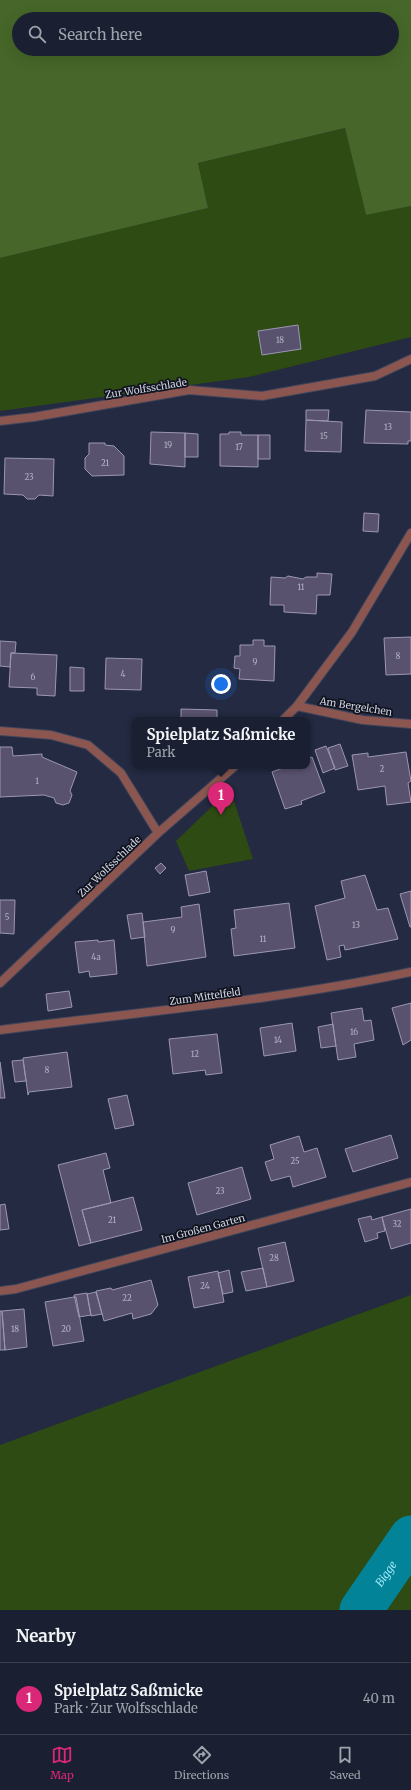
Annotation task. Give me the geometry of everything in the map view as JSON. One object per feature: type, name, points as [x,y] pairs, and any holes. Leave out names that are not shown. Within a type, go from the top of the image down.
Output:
[{"type":"street","name":"Zur Wolfsschlade","points":[[0,421],[34,417],[189,390],[262,396],[375,376],[411,359]]},
{"type":"street","points":[[286,717],[297,706],[352,632],[411,533]]},
{"type":"street","name":"Am Bergelchen","points":[[297,706],[363,720],[411,724]]},
{"type":"street","points":[[0,731],[51,735],[88,745],[121,774],[158,833]]},
{"type":"street","name":"Zur Wolfsschlade","points":[[0,983],[158,833],[232,769]]},
{"type":"street","name":"Zum Mittelfeld","points":[[0,1030],[260,998],[349,985],[411,972]]},
{"type":"street","name":"Im Großen Garten","points":[[0,1291],[16,1289],[411,1182]]},
{"type":"green space","points":[[0,0],[411,0],[411,206],[366,215],[345,128],[198,163],[208,208],[0,258]]},
{"type":"green space","points":[[345,128],[366,215],[411,206],[411,337],[249,377],[0,411],[0,258],[208,208],[198,163]]},
{"type":"green space","points":[[230,789],[253,859],[189,871],[176,841]]},
{"type":"green space","points":[[411,1295],[411,1610],[0,1610],[0,1445]]},
{"type":"building","points":[[298,325],[301,349],[262,355],[258,331]]},
{"type":"building","points":[[306,410],[329,410],[328,421],[306,420]]},
{"type":"building","points":[[366,410],[411,412],[411,441],[408,441],[408,444],[364,443]]},
{"type":"building","points":[[306,420],[342,422],[341,452],[305,451]]},
{"type":"building","points":[[151,432],[185,433],[185,467],[150,464]]},
{"type":"building","points":[[229,432],[241,432],[241,435],[258,435],[258,467],[220,466],[220,434],[229,434]]},
{"type":"building","points":[[185,433],[198,434],[198,457],[185,457]]},
{"type":"building","points":[[258,435],[270,435],[270,459],[258,459]]},
{"type":"building","points":[[89,443],[105,443],[105,445],[114,446],[124,456],[124,475],[92,476],[85,469],[85,458],[89,454]]},
{"type":"building","points":[[5,458],[54,459],[53,496],[39,495],[35,499],[27,499],[23,495],[4,494]]},
{"type":"building","points":[[364,513],[379,514],[378,532],[363,531]]},
{"type":"building","points":[[317,573],[332,574],[330,595],[317,595],[316,614],[284,612],[284,605],[270,605],[271,577],[285,578],[288,576],[303,579],[306,577],[317,577]]},
{"type":"building","points":[[411,637],[411,674],[386,675],[384,638]]},
{"type":"building","points":[[253,640],[264,640],[264,646],[275,646],[274,681],[239,679],[240,669],[234,668],[235,656],[240,656],[240,645],[253,645]]},
{"type":"building","points":[[0,641],[16,642],[15,653],[11,653],[10,667],[0,666]]},
{"type":"building","points":[[11,653],[57,655],[55,696],[37,695],[37,688],[9,687]]},
{"type":"building","points":[[106,658],[142,659],[141,690],[105,689]]},
{"type":"building","points":[[70,667],[84,668],[84,691],[70,691]]},
{"type":"building","points":[[181,709],[217,710],[217,717],[181,717]]},
{"type":"building","points":[[340,744],[348,766],[335,770],[328,748]]},
{"type":"building","points":[[326,746],[335,768],[323,773],[315,750]]},
{"type":"building","points":[[0,747],[12,747],[13,756],[42,754],[42,757],[77,772],[70,791],[72,795],[69,803],[63,805],[56,803],[54,798],[44,795],[0,797]]},
{"type":"building","points":[[406,752],[411,781],[408,783],[411,802],[387,805],[385,786],[358,790],[352,755],[368,753],[368,757]]},
{"type":"building","points":[[312,757],[325,792],[301,801],[302,804],[285,809],[272,772],[280,769],[310,769],[310,758]]},
{"type":"building","points":[[161,863],[166,868],[160,874],[155,868]]},
{"type":"building","points":[[206,871],[210,892],[189,896],[185,875]]},
{"type":"building","points":[[365,875],[377,910],[388,908],[398,939],[345,950],[344,945],[339,946],[341,957],[327,960],[315,906],[345,898],[341,881]]},
{"type":"building","points":[[411,891],[411,927],[410,927],[400,894]]},
{"type":"building","points":[[0,900],[15,900],[14,934],[0,933]]},
{"type":"building","points":[[289,903],[295,948],[234,956],[231,929],[236,928],[234,910]]},
{"type":"building","points":[[199,904],[206,957],[147,966],[143,922],[182,917],[181,907]]},
{"type":"building","points":[[142,913],[145,937],[131,939],[127,915]]},
{"type":"building","points":[[98,940],[98,942],[114,940],[117,974],[90,977],[89,971],[79,973],[75,942]]},
{"type":"building","points":[[69,991],[72,1007],[48,1011],[46,994]]},
{"type":"building","points":[[411,1003],[411,1040],[403,1045],[392,1008]]},
{"type":"building","points":[[362,1008],[364,1021],[371,1020],[374,1040],[354,1044],[356,1057],[338,1060],[331,1013]]},
{"type":"building","points":[[292,1023],[296,1051],[264,1056],[260,1028]]},
{"type":"building","points":[[333,1024],[336,1046],[321,1048],[318,1027]]},
{"type":"building","points":[[217,1034],[222,1073],[206,1075],[205,1070],[173,1074],[169,1039]]},
{"type":"building","points":[[67,1052],[72,1087],[29,1092],[28,1095],[23,1058]]},
{"type":"building","points":[[23,1060],[26,1081],[15,1082],[12,1061]]},
{"type":"building","points":[[0,1062],[5,1098],[0,1098]]},
{"type":"building","points":[[127,1095],[134,1125],[115,1129],[108,1099]]},
{"type":"building","points":[[391,1135],[398,1158],[353,1172],[345,1149]]},
{"type":"building","points":[[299,1136],[304,1152],[317,1148],[326,1177],[293,1187],[290,1176],[271,1181],[265,1162],[274,1159],[270,1145]]},
{"type":"building","points":[[106,1153],[110,1168],[103,1170],[111,1203],[82,1210],[91,1243],[79,1246],[58,1165]]},
{"type":"building","points":[[242,1167],[251,1199],[197,1215],[188,1183]]},
{"type":"building","points":[[133,1197],[142,1230],[91,1243],[82,1210]]},
{"type":"building","points":[[5,1204],[9,1229],[0,1230],[0,1205]]},
{"type":"building","points":[[411,1209],[411,1243],[391,1249],[382,1217]]},
{"type":"building","points":[[371,1216],[372,1220],[382,1217],[385,1231],[377,1233],[378,1238],[365,1242],[358,1219]]},
{"type":"building","points":[[285,1242],[294,1281],[267,1287],[258,1248]]},
{"type":"building","points":[[263,1268],[267,1287],[246,1291],[241,1272]]},
{"type":"building","points":[[229,1270],[233,1292],[223,1294],[218,1273]]},
{"type":"building","points":[[218,1271],[224,1302],[194,1308],[188,1277]]},
{"type":"building","points":[[151,1280],[158,1305],[151,1314],[133,1319],[132,1313],[104,1321],[96,1291],[111,1288],[112,1290]]},
{"type":"building","points":[[96,1292],[102,1314],[91,1316],[87,1294]]},
{"type":"building","points":[[87,1293],[91,1315],[79,1317],[74,1295]]},
{"type":"building","points":[[76,1297],[84,1341],[53,1346],[45,1302]]},
{"type":"building","points":[[24,1309],[27,1347],[5,1350],[2,1311]]},
{"type":"building","points":[[0,1311],[2,1311],[5,1350],[0,1350]]},
{"type":"waterway","name":"Bigge","points":[[361,1610],[411,1537]]},
{"type":"place","name":"Spielplatz Saßmicke","points":[[221,815]]}]
